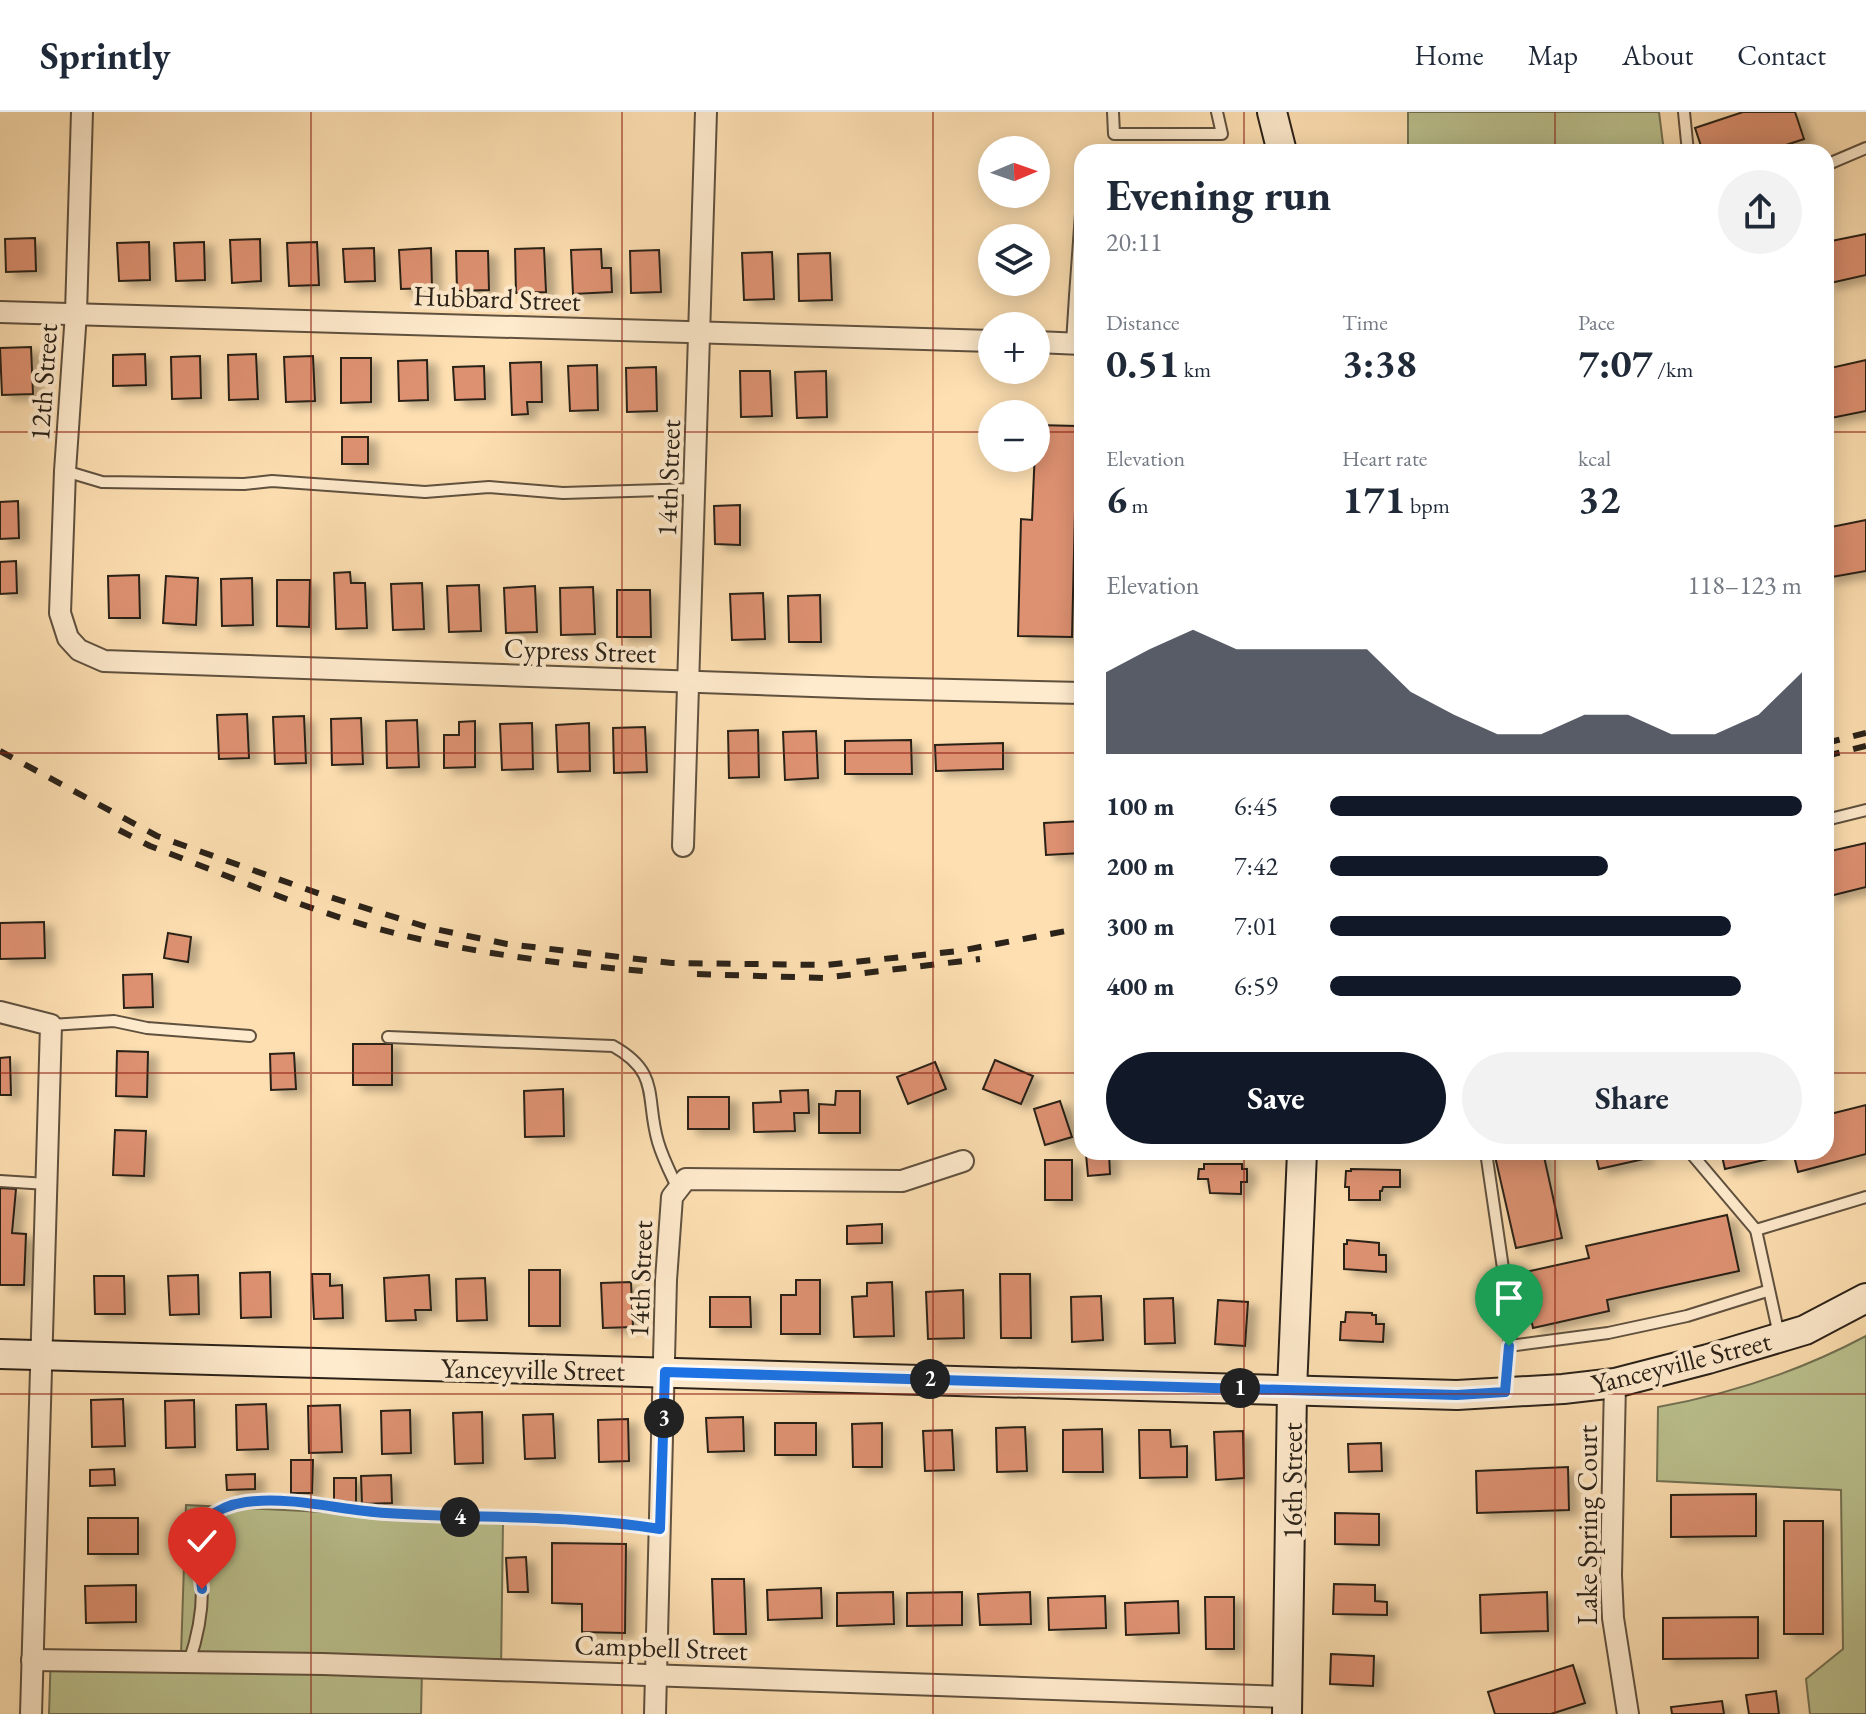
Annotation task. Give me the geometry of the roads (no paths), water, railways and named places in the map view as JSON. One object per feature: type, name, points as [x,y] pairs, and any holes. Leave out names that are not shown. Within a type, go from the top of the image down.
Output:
[{"type":"main road","points":[[1272,112],[1280,144]]},
{"type":"main road","name":"16th Street","points":[[1288,1706],[1292,1390],[1302,1160]]},
{"type":"main road","name":"Yanceyville Street","points":[[0,1354],[1457,1395],[1615,1383],[1805,1330],[1866,1298]]},
{"type":"street","name":"12th Street","points":[[79,650],[68,638],[60,613],[65,471],[76,313],[82,112]]},
{"type":"street","name":"14th Street","points":[[683,846],[706,112]]},
{"type":"street","name":"Hubbard Street","points":[[0,312],[978,341]]},
{"type":"street","points":[[1050,342],[1074,343]]},
{"type":"street","name":"Cypress Street","points":[[79,650],[104,661],[1074,693]]},
{"type":"street","points":[[0,1012],[51,1025],[31,1714]]},
{"type":"street","name":"14th Street","points":[[655,1714],[666,1280],[672,1197],[686,1179],[902,1181],[963,1161]]},
{"type":"street","name":"Lake Spring Court","points":[[1615,1383],[1611,1575],[1613,1618],[1628,1714]]},
{"type":"street","name":"Campbell Street","points":[[32,1660],[657,1674],[1288,1706]]},
{"type":"lane","points":[[1113,112],[1114,134],[1222,134],[1217,112]]},
{"type":"lane","points":[[1684,112],[1687,144]]},
{"type":"lane","points":[[1834,162],[1866,148]]},
{"type":"lane","points":[[65,471],[102,482],[244,484],[272,481],[425,492],[489,487],[563,493],[695,489]]},
{"type":"lane","points":[[1834,818],[1866,810]]},
{"type":"lane","points":[[51,1025],[114,1021],[147,1028],[250,1036]]},
{"type":"lane","points":[[388,1037],[613,1046],[632,1057],[643,1071],[650,1088],[658,1141],[678,1189]]},
{"type":"lane","points":[[1487,1160],[1511,1323],[1505,1392]]},
{"type":"lane","points":[[1697,1160],[1756,1230],[1767,1291],[1780,1338]]},
{"type":"lane","points":[[0,1181],[47,1184]]},
{"type":"lane","points":[[1756,1230],[1866,1197]]},
{"type":"lane","points":[[1509,1346],[1608,1333],[1687,1316],[1767,1291]]},
{"type":"lane","points":[[189,1662],[197,1641],[200,1616],[199,1534],[205,1520],[232,1504],[294,1502],[382,1513],[592,1521],[660,1529]]},
{"type":"railway","points":[[1834,741],[1866,733]]},
{"type":"railway","points":[[1834,754],[1866,746]]},
{"type":"railway","points":[[0,751],[157,836],[323,895],[430,928],[507,944],[672,963],[826,965],[959,951],[1074,929]]},
{"type":"railway","points":[[119,830],[150,846],[275,895],[388,931],[500,954],[653,972]]},
{"type":"railway","points":[[697,974],[823,978],[980,959]]}]
